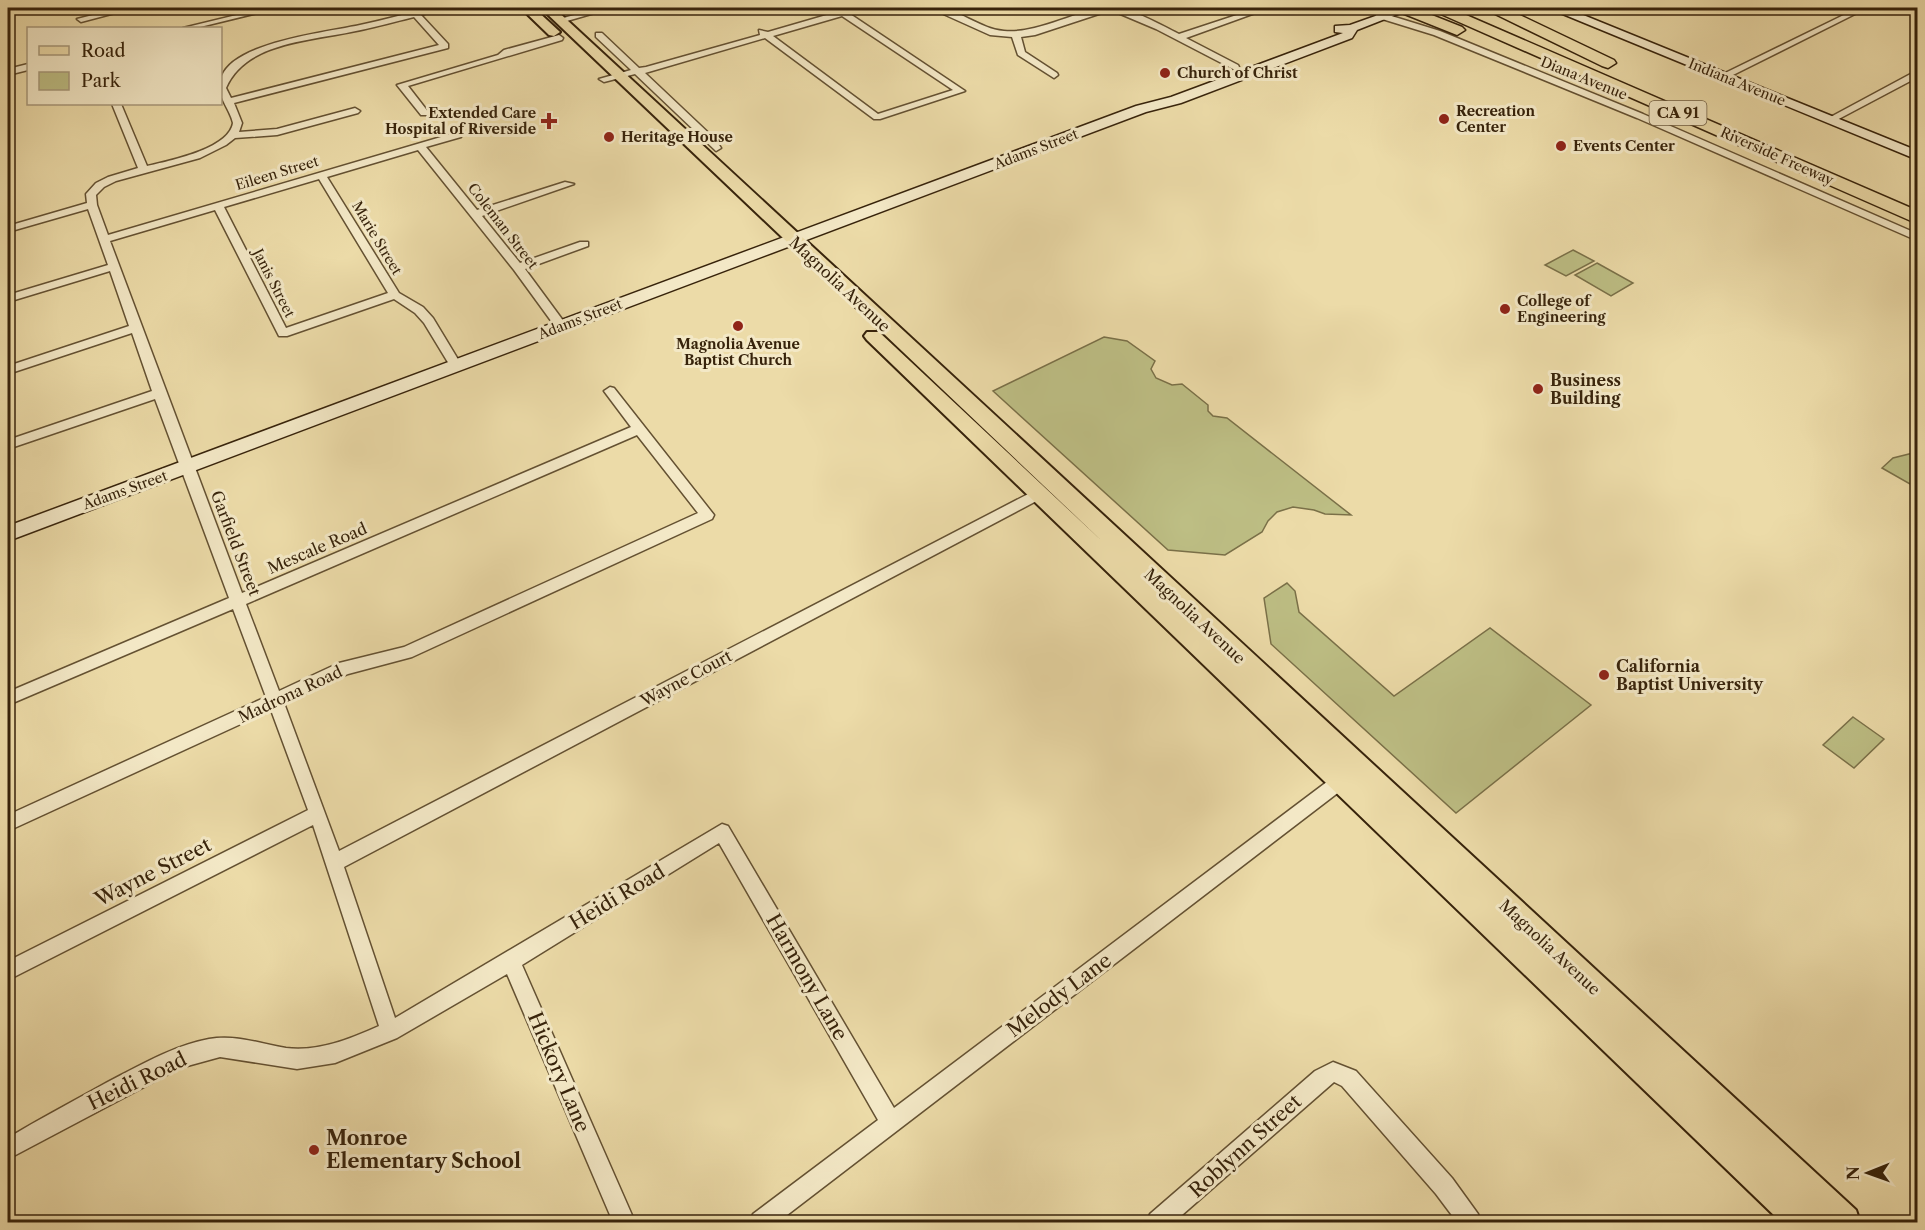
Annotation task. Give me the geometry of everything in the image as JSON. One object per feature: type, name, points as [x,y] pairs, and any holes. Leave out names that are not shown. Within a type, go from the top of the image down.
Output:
[{"type":"highway","points":[[1404,8],[1572,73],[1731,143],[1762,150]]},
{"type":"highway","name":"Riverside Freeway","points":[[1439,8],[1917,218]]},
{"type":"highway","name":"Riverside Freeway","points":[[1459,8],[1917,208]]},
{"type":"highway","points":[[1494,8],[1620,68]]},
{"type":"highway","points":[[1659,87],[1698,105],[1732,127]]},
{"type":"main road","points":[[527,8],[685,158]]},
{"type":"main road","name":"Magnolia Avenue","points":[[547,8],[620,75],[785,242],[1349,775],[1804,1222]]},
{"type":"main road","name":"Adams Street","points":[[1182,93],[1350,31],[1404,8]]},
{"type":"main road","name":"Indiana Avenue","points":[[1557,8],[1917,156]]},
{"type":"main road","name":"Adams Street","points":[[8,534],[1153,105],[1166,103],[1235,68],[1340,29],[1350,31]]},
{"type":"main road","name":"Magnolia Avenue","points":[[741,211],[785,242]]},
{"type":"main road","name":"Magnolia Avenue","points":[[1349,775],[1844,1222]]},
{"type":"street","points":[[77,8],[85,27]]},
{"type":"street","points":[[81,19],[130,8]]},
{"type":"street","points":[[191,27],[274,8]]},
{"type":"street","points":[[222,85],[225,77],[234,66],[257,53],[281,44],[440,8]]},
{"type":"street","points":[[560,20],[608,8]]},
{"type":"street","points":[[604,79],[647,70],[843,10],[861,8]]},
{"type":"street","points":[[934,8],[993,33],[1016,35],[1032,33],[1112,8],[1179,37],[1235,68]]},
{"type":"street","points":[[1179,37],[1265,8]]},
{"type":"street","name":"Diana Avenue","points":[[1371,8],[1382,16],[1437,33],[1590,95],[1917,238]]},
{"type":"street","points":[[1724,76],[1863,8]]},
{"type":"street","points":[[764,33],[877,117],[960,91],[843,10]]},
{"type":"street","points":[[227,102],[445,46],[416,14]]},
{"type":"street","points":[[599,35],[714,142],[716,148]]},
{"type":"street","points":[[1016,35],[1021,53],[1054,75]]},
{"type":"street","points":[[424,112],[402,84],[501,57],[507,52],[559,38]]},
{"type":"street","points":[[222,66],[234,66]]},
{"type":"street","points":[[8,72],[27,67]]},
{"type":"street","points":[[1830,120],[1917,73]]},
{"type":"street","points":[[8,228],[92,205],[91,194],[100,185],[206,153],[233,135],[238,127],[237,119],[222,90]]},
{"type":"street","points":[[116,105],[144,170]]},
{"type":"street","points":[[233,135],[277,132],[355,111]]},
{"type":"street","name":"Eileen Street","points":[[105,239],[458,135]]},
{"type":"street","name":"Coleman Street","points":[[420,146],[476,214],[561,326]]},
{"type":"street","name":"Marie Street","points":[[321,176],[395,295],[419,310],[429,321],[456,366]]},
{"type":"street","points":[[476,214],[569,184]]},
{"type":"street","name":"Garfield Street","points":[[92,205],[159,393],[318,814],[390,1031]]},
{"type":"street","name":"Janis Street","points":[[218,206],[283,333],[395,295]]},
{"type":"street","points":[[518,268],[584,244]]},
{"type":"street","points":[[8,299],[113,267]]},
{"type":"street","points":[[8,370],[136,328]]},
{"type":"street","points":[[610,391],[640,428]]},
{"type":"street","points":[[8,445],[159,393]]},
{"type":"street","name":"Madrona Road","points":[[8,823],[345,668],[406,653],[707,515],[640,428]]},
{"type":"street","name":"Mescale Road","points":[[8,699],[640,428]]},
{"type":"street","name":"Wayne Court","points":[[334,863],[1047,490]]},
{"type":"street","name":"Melody Lane","points":[[761,1222],[1349,775]]},
{"type":"street","name":"Wayne Street","points":[[8,971],[318,814]]},
{"type":"street","name":"Harmony Lane","points":[[722,832],[891,1122]]},
{"type":"street","name":"Heidi Road","points":[[8,1149],[147,1072],[207,1049],[242,1047],[292,1058],[310,1058],[351,1047],[390,1031],[511,961],[722,832]]},
{"type":"street","name":"Hickory Lane","points":[[511,961],[624,1222]]},
{"type":"street","name":"Roblynn Street","points":[[1158,1222],[1322,1078],[1333,1072],[1349,1077],[1444,1186],[1470,1222]]},
{"type":"green space","points":[[1573,250],[1594,261],[1566,276],[1545,265]]},
{"type":"green space","points":[[1597,263],[1633,283],[1611,296],[1575,275]]},
{"type":"green space","points":[[1104,337],[1127,341],[1155,361],[1151,369],[1156,378],[1172,385],[1182,384],[1208,405],[1208,411],[1213,416],[1227,418],[1351,515],[1325,514],[1293,507],[1277,512],[1262,532],[1225,555],[1168,550],[993,391]]},
{"type":"green space","points":[[1917,452],[1917,488],[1882,468],[1893,458]]},
{"type":"green space","points":[[1287,583],[1295,591],[1299,612],[1394,696],[1490,628],[1591,705],[1456,813],[1271,644],[1264,598]]},
{"type":"green space","points":[[1853,717],[1884,739],[1854,768],[1823,745]]},
{"type":"place","name":"Church of Christ","points":[[1165,73]]},
{"type":"place","name":"Recreation Center","points":[[1444,119]]},
{"type":"place","name":"Extended Care Hospital of Riverside","points":[[549,121]]},
{"type":"place","name":"Heritage House","points":[[609,137]]},
{"type":"place","name":"Events Center","points":[[1561,146]]},
{"type":"place","name":"College of Engineering","points":[[1505,309]]},
{"type":"place","name":"Magnolia Avenue Baptist Church","points":[[738,326]]},
{"type":"place","name":"Business Building","points":[[1538,389]]},
{"type":"place","name":"California Baptist University","points":[[1604,675]]},
{"type":"place","name":"Monroe Elementary School","points":[[314,1150]]}]
